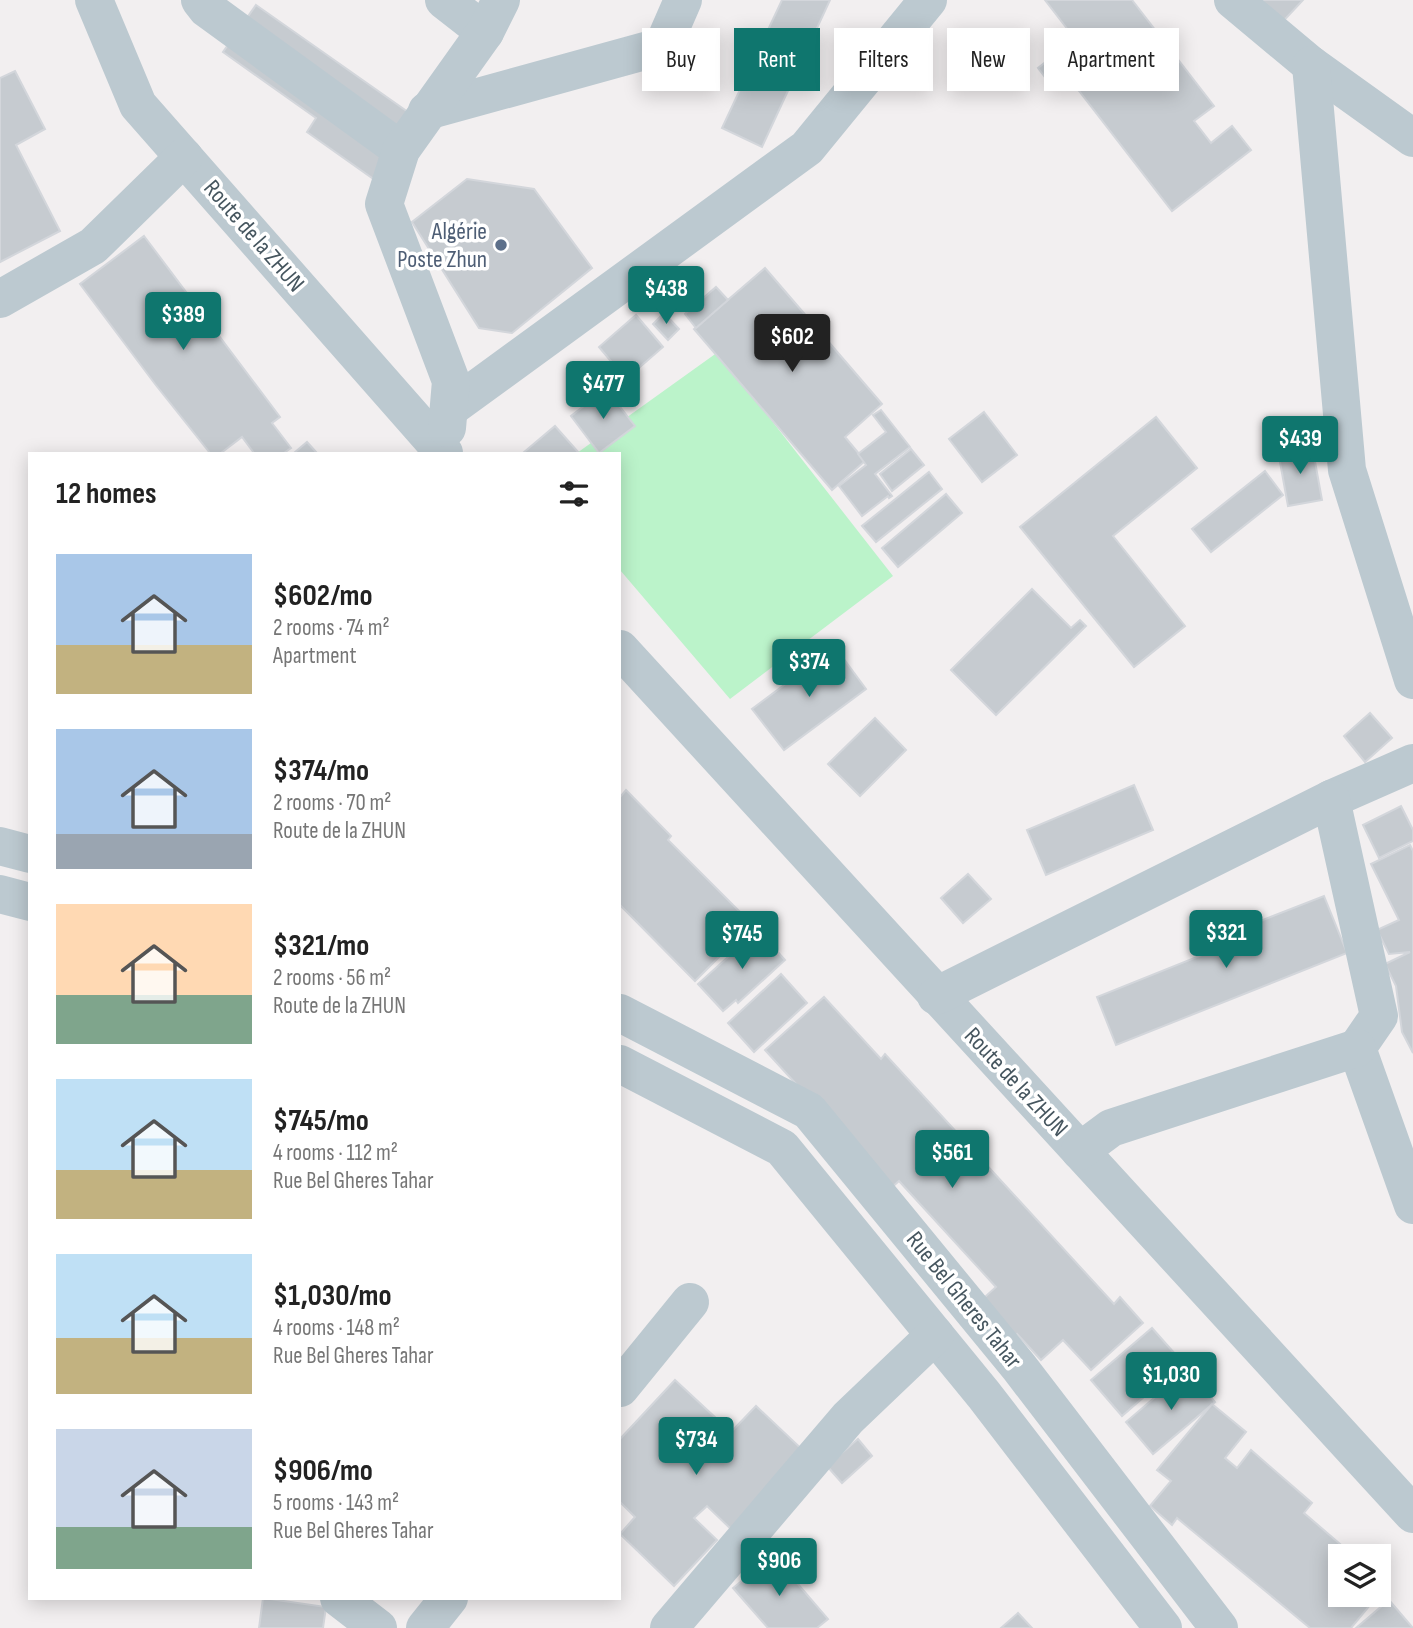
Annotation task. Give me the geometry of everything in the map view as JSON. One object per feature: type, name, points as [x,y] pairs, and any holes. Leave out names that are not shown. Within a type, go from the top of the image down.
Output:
[{"type":"street","name":"Route de la ZHUN","points":[[94,0],[138,105],[444,452]]},
{"type":"street","points":[[200,0],[208,9],[401,150]]},
{"type":"street","points":[[444,0],[493,16],[401,150],[384,204],[451,381],[445,452]]},
{"type":"street","points":[[427,111],[663,46],[683,0]]},
{"type":"street","points":[[449,409],[807,148],[928,0]]},
{"type":"street","points":[[1233,0],[1311,65],[1413,138]]},
{"type":"street","points":[[1311,65],[1348,470],[1413,680]]},
{"type":"street","points":[[0,299],[93,246],[184,157]]},
{"type":"street","name":"Route de la ZHUN","points":[[621,650],[1413,1514]]},
{"type":"street","points":[[936,996],[1331,799],[1413,763]]},
{"type":"street","points":[[1080,1151],[1111,1128],[1357,1048],[1379,1016],[1331,799]]},
{"type":"street","points":[[0,846],[28,854]]},
{"type":"street","points":[[0,894],[28,901]]},
{"type":"street","name":"Rue Bel Gheres Tahar","points":[[621,1014],[809,1111],[1019,1367],[1219,1628]]},
{"type":"street","points":[[1357,1048],[1413,1205]]},
{"type":"street","name":"Rue Bel Gheres Tahar","points":[[621,1065],[782,1148],[984,1395],[1163,1628]]},
{"type":"street","points":[[621,1387],[690,1302]]},
{"type":"street","points":[[669,1628],[848,1418],[935,1335]]},
{"type":"street","points":[[342,1600],[378,1628]]},
{"type":"street","points":[[425,1628],[447,1600]]},
{"type":"green space","points":[[718,352],[893,576],[730,699],[621,571],[621,452],[578,452]]},
{"type":"building","points":[[782,0],[830,0],[817,28],[769,28]]},
{"type":"building","points":[[1045,0],[1132,0],[1154,28],[1067,28]]},
{"type":"building","points":[[1238,0],[1303,0],[1273,32]]},
{"type":"building","points":[[256,5],[425,124],[382,185],[307,132],[316,118],[223,52]]},
{"type":"building","points":[[1179,61],[1214,106],[1194,121],[1211,143],[1232,126],[1251,150],[1172,211],[1079,91],[1179,91]]},
{"type":"building","points":[[1044,63],[1044,76],[1038,68]]},
{"type":"building","points":[[15,71],[45,129],[16,145],[60,231],[0,262],[0,78]]},
{"type":"building","points":[[739,91],[788,91],[762,147],[722,128]]},
{"type":"building","name":"Algérie Poste Zhun","points":[[467,179],[534,189],[592,268],[512,333],[479,328],[412,222]]},
{"type":"building","points":[[144,236],[280,417],[272,423],[291,448],[285,452],[253,452],[242,437],[222,452],[209,452],[80,284]]},
{"type":"building","points":[[765,268],[882,404],[845,437],[865,461],[832,490],[694,329]]},
{"type":"building","points":[[716,287],[728,300],[696,328],[685,314]]},
{"type":"building","points":[[664,313],[679,329],[668,340],[653,324]]},
{"type":"building","points":[[636,315],[663,347],[626,379],[599,347]]},
{"type":"building","points":[[606,389],[635,426],[598,452],[571,416]]},
{"type":"building","points":[[881,410],[910,447],[875,474],[892,496],[888,496],[862,516],[839,486],[866,465],[858,454],[886,432],[873,415]]},
{"type":"building","points":[[984,412],[1017,455],[982,482],[949,439]]},
{"type":"building","points":[[1156,417],[1197,468],[1113,536],[1185,626],[1134,667],[1020,527]]},
{"type":"building","points":[[555,426],[578,452],[524,452]]},
{"type":"building","points":[[307,442],[316,452],[295,452]]},
{"type":"building","points":[[1312,445],[1322,500],[1288,506],[1278,451]]},
{"type":"building","points":[[911,449],[924,465],[892,491],[880,474]]},
{"type":"building","points":[[1265,471],[1283,495],[1211,552],[1192,529]]},
{"type":"building","points":[[929,472],[942,489],[876,542],[862,526]]},
{"type":"building","points":[[946,494],[962,513],[898,567],[882,548]]},
{"type":"building","points":[[1032,589],[1071,628],[1080,620],[1086,626],[996,715],[951,670]]},
{"type":"building","points":[[835,647],[866,689],[784,750],[752,709]]},
{"type":"building","points":[[1370,713],[1392,738],[1365,762],[1344,736]]},
{"type":"building","points":[[875,718],[906,750],[860,796],[828,764]]},
{"type":"building","points":[[1134,785],[1153,830],[1046,875],[1027,830]]},
{"type":"building","points":[[626,790],[671,836],[668,840],[752,924],[695,981],[621,906],[621,796]]},
{"type":"building","points":[[1401,806],[1413,830],[1413,841],[1379,858],[1363,825]]},
{"type":"building","points":[[1410,845],[1413,851],[1413,1053],[1402,1032],[1396,986],[1385,964],[1410,952],[1389,954],[1377,930],[1399,920],[1371,864]]},
{"type":"building","points":[[968,874],[991,899],[963,923],[941,898]]},
{"type":"building","points":[[1324,896],[1347,953],[1116,1045],[1097,997],[1207,953],[1204,943]]},
{"type":"building","points":[[758,930],[785,960],[738,1003],[736,1000],[723,1011],[698,984]]},
{"type":"building","points":[[781,974],[807,1003],[754,1052],[728,1023]]},
{"type":"building","points":[[824,997],[881,1059],[885,1054],[1114,1304],[1120,1297],[1143,1323],[1091,1370],[1063,1340],[1041,1360],[1017,1334],[1009,1341],[976,1305],[996,1287],[899,1181],[891,1188],[765,1050]]},
{"type":"building","points":[[1152,1328],[1183,1363],[1122,1416],[1091,1380]]},
{"type":"building","points":[[1188,1369],[1215,1402],[1153,1454],[1126,1422]]},
{"type":"building","points":[[675,1380],[731,1432],[756,1406],[808,1455],[735,1533],[707,1506],[694,1518],[717,1540],[674,1586],[621,1535],[635,1517],[621,1503],[621,1438]]},
{"type":"building","points":[[1212,1404],[1246,1432],[1225,1458],[1237,1468],[1251,1450],[1312,1503],[1304,1513],[1340,1544],[1328,1544],[1328,1607],[1368,1607],[1351,1628],[1310,1628],[1177,1518],[1172,1525],[1150,1506],[1171,1481],[1157,1470]]},
{"type":"building","points":[[858,1439],[872,1456],[842,1483],[827,1466]]},
{"type":"building","points":[[773,1555],[828,1619],[817,1628],[768,1628],[733,1588]]},
{"type":"building","points":[[263,1600],[326,1607],[323,1628],[259,1628]]},
{"type":"building","points":[[1391,1602],[1413,1628],[1356,1628],[1381,1607],[1391,1607]]},
{"type":"building","points":[[1018,1613],[1032,1628],[1001,1628]]},
{"type":"place","name":"Algérie Poste Zhun","points":[[501,245]]}]
